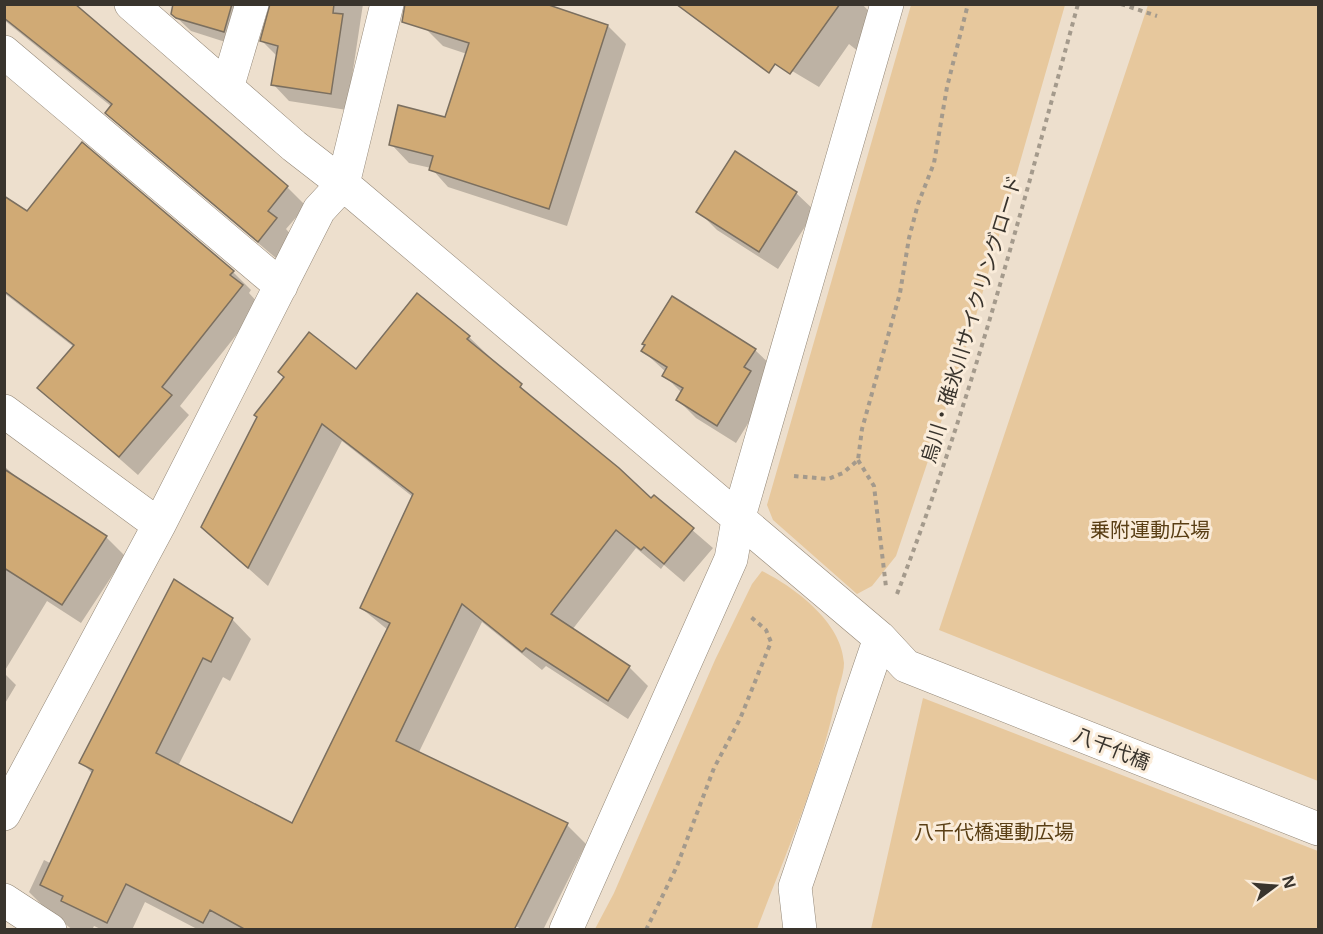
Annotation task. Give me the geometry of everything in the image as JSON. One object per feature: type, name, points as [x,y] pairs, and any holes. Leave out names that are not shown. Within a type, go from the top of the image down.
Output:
[{"type":"street","points":[[131,4],[294,146],[343,184],[880,638],[795,887],[800,930]]},
{"type":"street","points":[[227,88],[252,4]]},
{"type":"street","points":[[4,814],[159,525],[319,210],[343,184],[387,4]]},
{"type":"street","points":[[566,930],[731,559],[738,520],[887,4]]},
{"type":"street","points":[[4,52],[281,286]]},
{"type":"street","points":[[4,411],[159,525]]},
{"type":"street","name":"八千代橋","points":[[880,638],[906,666],[1318,829]]},
{"type":"street","points":[[4,900],[50,930]]},
{"type":"path","points":[[880,638],[886,584],[874,486],[858,460],[862,429],[900,293],[909,238],[918,204],[934,163],[947,87],[968,4]]},
{"type":"path","name":"烏川・碓氷川サイクリングロード","points":[[880,638],[922,524],[968,385],[1007,258],[1078,4]]},
{"type":"path","points":[[1121,4],[1157,16]]},
{"type":"path","points":[[753,469],[812,479],[828,479],[843,473],[858,460]]},
{"type":"path","points":[[646,930],[677,866],[714,768],[740,718],[771,642],[766,630],[718,591]]},
{"type":"green space","points":[[911,5],[1065,5],[971,333],[896,556],[872,586],[857,594],[773,520],[767,505]]},
{"type":"green space","name":"乗附運動広場","points":[[1148,5],[1318,5],[1318,781],[939,630]]},
{"type":"green space","points":[[762,571],[788,586],[826,620],[841,648],[844,663],[820,761],[757,929],[595,929],[614,893],[715,660],[752,584]]},
{"type":"green space","name":"八千代橋運動広場","points":[[923,698],[1318,851],[1318,929],[871,929]]},
{"type":"building","points":[[4,4],[75,4],[288,186],[268,211],[277,218],[258,242],[105,113],[112,104],[4,18]]},
{"type":"building","points":[[173,4],[232,4],[224,32],[176,18],[171,14]]},
{"type":"building","points":[[270,4],[334,4],[333,13],[343,14],[331,94],[271,85],[278,46],[260,41]]},
{"type":"building","points":[[405,4],[546,4],[608,25],[549,209],[429,170],[433,156],[389,145],[398,105],[445,117],[469,43],[402,22]]},
{"type":"building","points":[[676,4],[840,4],[790,74],[775,64],[769,73]]},
{"type":"building","points":[[82,142],[234,271],[230,275],[243,285],[162,387],[172,395],[119,457],[37,388],[74,345],[4,291],[4,196],[27,211]]},
{"type":"building","points":[[735,151],[797,192],[759,252],[696,212]]},
{"type":"building","points":[[417,293],[470,336],[467,339],[522,384],[520,387],[619,468],[651,498],[654,495],[694,528],[664,564],[644,547],[641,550],[616,530],[551,614],[630,666],[608,701],[526,648],[522,652],[462,604],[396,741],[568,823],[514,930],[246,930],[210,910],[203,923],[126,884],[107,923],[61,901],[63,896],[40,885],[93,770],[79,763],[174,579],[233,618],[211,662],[203,658],[156,753],[292,823],[390,623],[360,608],[413,494],[322,424],[248,568],[201,527],[257,417],[254,415],[284,377],[278,372],[309,332],[356,369]]},
{"type":"building","points":[[672,296],[756,349],[744,367],[751,371],[717,426],[676,400],[683,388],[662,376],[667,367],[641,351],[645,345],[642,344]]},
{"type":"building","points":[[4,469],[107,536],[62,605],[4,568]]}]
